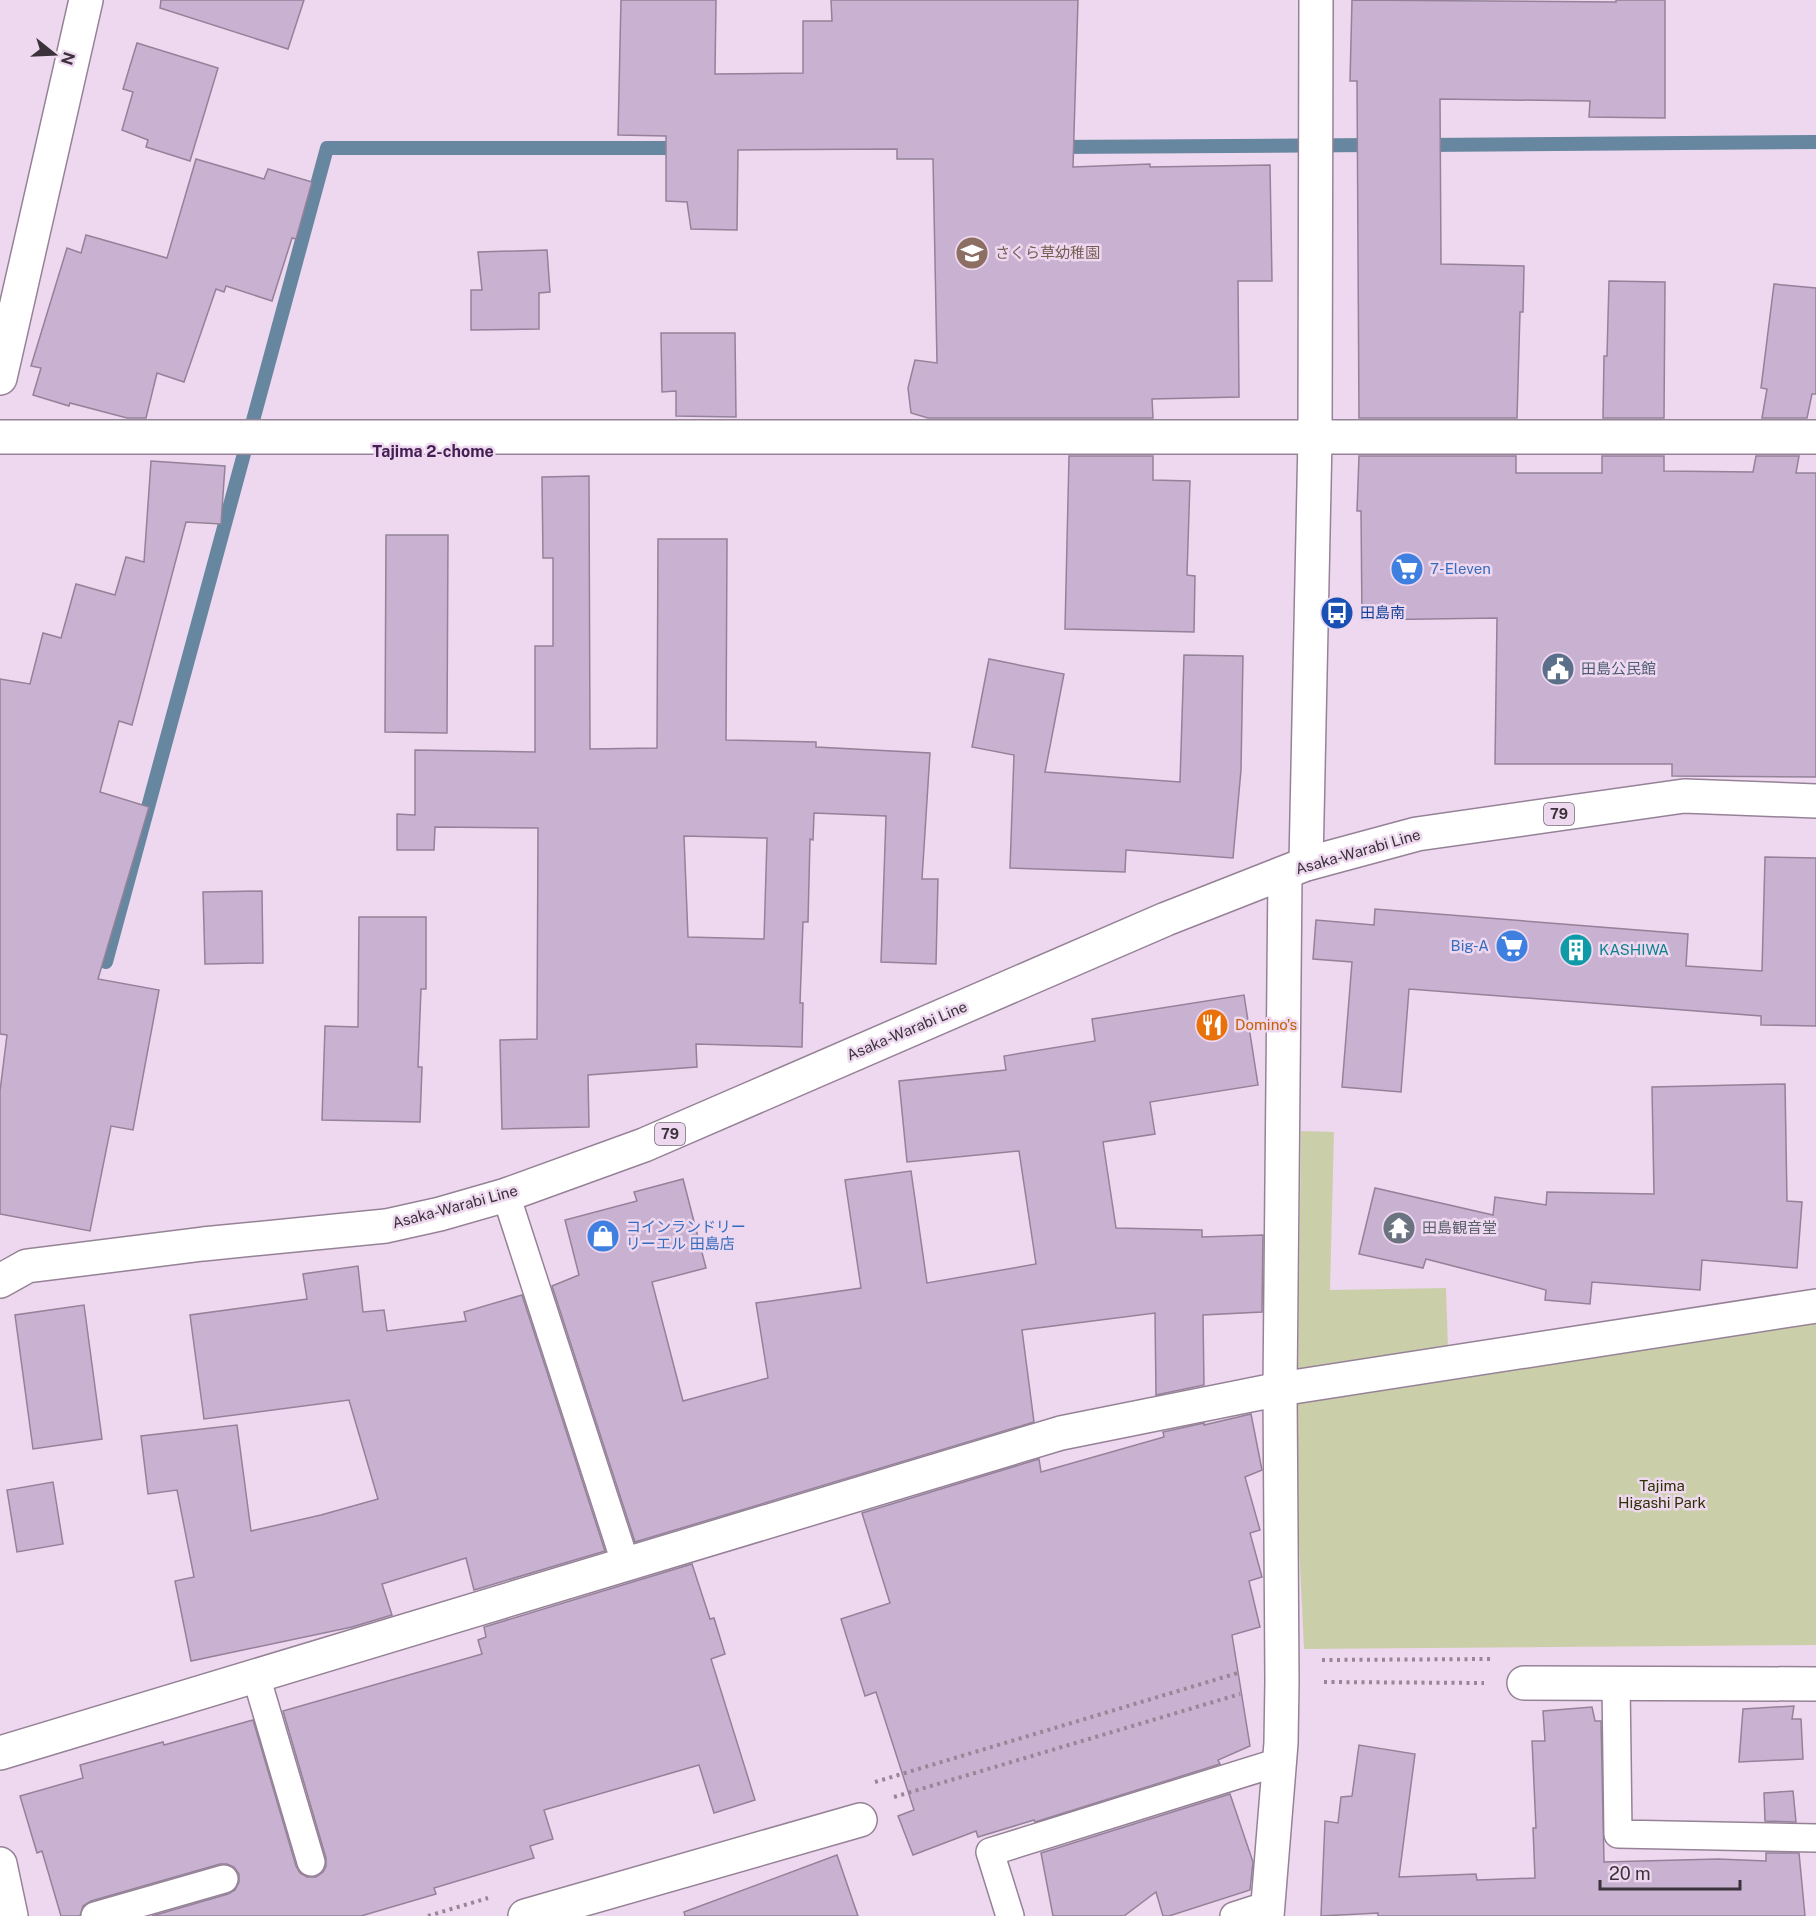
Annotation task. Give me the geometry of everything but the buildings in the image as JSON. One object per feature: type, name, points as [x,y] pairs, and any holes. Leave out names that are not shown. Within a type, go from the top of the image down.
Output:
[{"type":"street","points":[[0,378],[86,0]]},
{"type":"street","points":[[1268,1911],[1279,1762],[1282,1671],[1280,1389],[1295,869],[1315,438],[1316,0]]},
{"type":"street","points":[[0,437],[1816,437]]},
{"type":"street","name":"Asaka-Warabi Line","points":[[0,1281],[27,1266],[203,1244],[386,1226],[441,1214],[506,1195],[644,1145],[1166,919],[1295,869],[1417,834],[1684,796],[1816,801]]},
{"type":"street","points":[[0,1753],[1061,1433],[1280,1389],[1816,1306]]},
{"type":"street","points":[[1524,1683],[1816,1684]]},
{"type":"street","points":[[525,1916],[586,1907],[860,1820]]},
{"type":"street","points":[[0,1864],[7,1914]]},
{"type":"lane","points":[[506,1195],[626,1564]]},
{"type":"lane","points":[[256,1676],[311,1862]]},
{"type":"lane","points":[[1616,1683],[1618,1834],[1816,1838]]},
{"type":"lane","points":[[1010,1916],[990,1852],[1279,1762]]},
{"type":"lane","points":[[95,1916],[224,1879]]},
{"type":"lane","points":[[1234,1916],[1268,1911]]},
{"type":"path","points":[[873,1783],[1282,1671],[1495,1659]]},
{"type":"path","points":[[860,1820],[867,1805],[1282,1671],[1524,1683]]},
{"type":"path","points":[[428,1916],[492,1897]]},
{"type":"green space","points":[[1301,1131],[1334,1132],[1330,1290],[1446,1288],[1448,1348],[1298,1371]]},
{"type":"green space","name":"Tajima Higashi Park","points":[[1816,1320],[1816,1645],[1304,1649],[1292,1397]]},
{"type":"waterway","points":[[1424,145],[1816,142]]},
{"type":"waterway","points":[[1055,147],[1375,145]]},
{"type":"waterway","points":[[106,962],[327,148],[685,148]]},
{"type":"place","name":"さくら草幼稚園","points":[[972,253]]},
{"type":"place","name":"7-Eleven","points":[[1407,569]]},
{"type":"place","name":"田島南","points":[[1337,613]]},
{"type":"place","name":"田島公民館","points":[[1558,669]]},
{"type":"place","name":"Big-A","points":[[1512,946]]},
{"type":"place","name":"KASHIWA","points":[[1576,950]]},
{"type":"place","name":"Domino's","points":[[1212,1025]]},
{"type":"place","name":"田島観音堂","points":[[1399,1228]]},
{"type":"place","name":"コインランドリー リーエル 田島店","points":[[603,1236]]},
{"type":"district","name":"Tajima 2-chome","points":[[433,451]]}]
